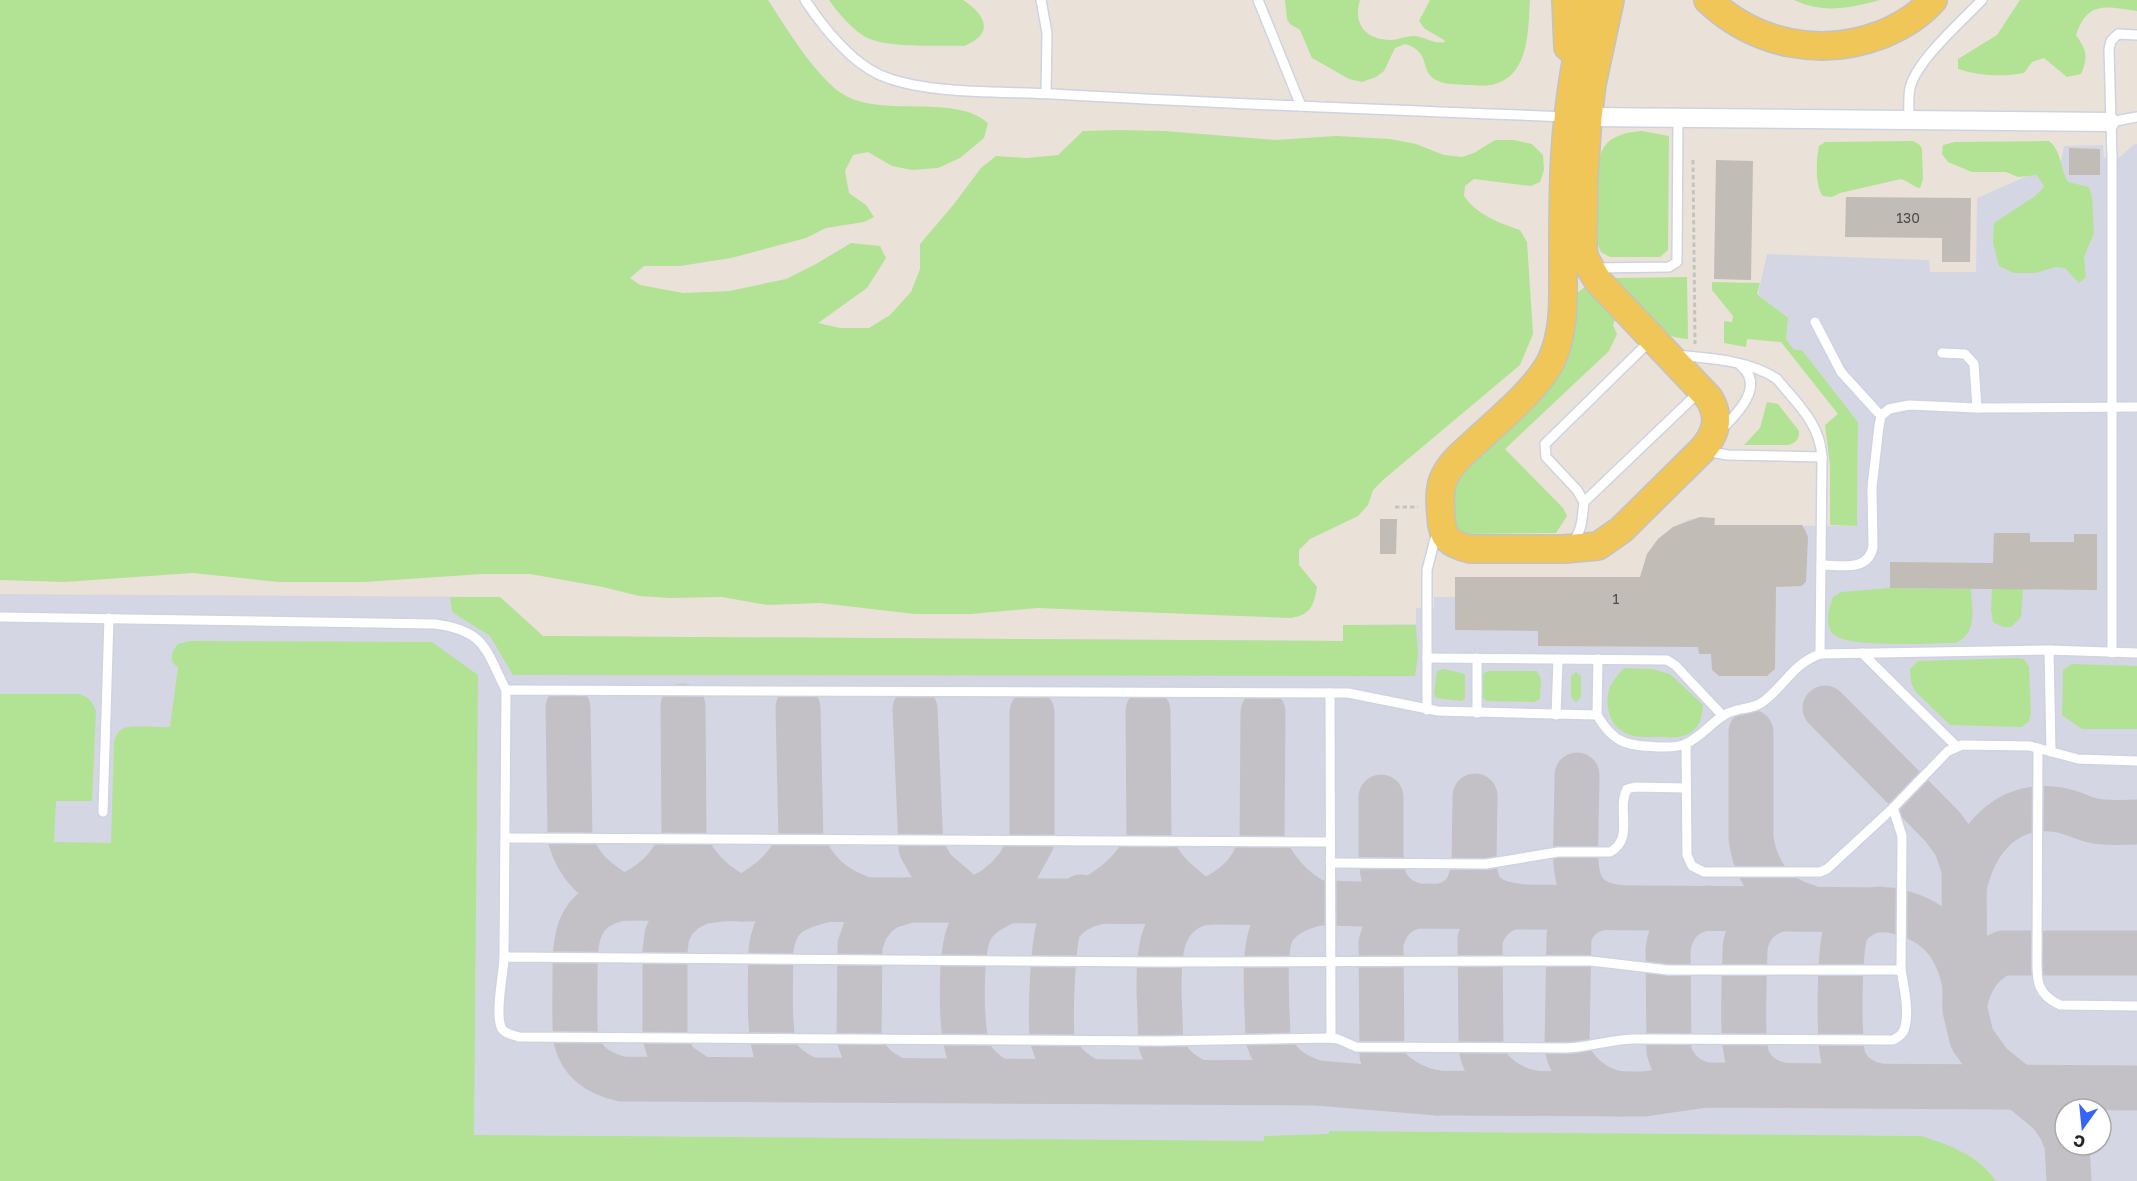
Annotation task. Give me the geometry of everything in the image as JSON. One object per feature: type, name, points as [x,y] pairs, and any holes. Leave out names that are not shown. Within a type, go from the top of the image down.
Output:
[{"type":"main road","points":[[1566,0],[1575,110],[1583,249],[1590,268],[1612,297],[1702,389],[1712,403],[1717,419],[1714,433],[1706,446],[1609,540],[1598,546],[1564,549],[1470,549],[1459,546],[1445,536],[1441,517],[1441,489],[1449,469],[1540,379],[1558,344],[1563,306],[1564,176],[1575,110],[1588,0]]},
{"type":"main road","points":[[1575,110],[1592,84],[1610,0]]},
{"type":"main road","points":[[1708,0],[1738,23],[1770,39],[1828,47],[1849,45],[1891,30],[1916,16],[1933,0]]},
{"type":"street","points":[[1575,110],[1678,119],[2110,122]]},
{"type":"lane","points":[[806,0],[832,35],[847,50],[877,74],[907,84],[1184,102],[1575,110]]},
{"type":"lane","points":[[1041,0],[1047,33],[1047,93]]},
{"type":"lane","points":[[1258,0],[1301,106]]},
{"type":"lane","points":[[1909,121],[1909,94],[1914,77],[1922,65],[1982,0]]},
{"type":"lane","points":[[2112,653],[2111,41],[2118,34],[2137,34]]},
{"type":"lane","points":[[2110,122],[2137,117]]},
{"type":"lane","points":[[1590,268],[1669,267],[1677,262],[1678,119]]},
{"type":"lane","points":[[1815,322],[1841,372],[1881,416]]},
{"type":"lane","points":[[1584,502],[1546,457],[1545,444],[1660,346],[1761,370],[1777,378],[1814,424],[1819,434],[1822,457],[1820,654]]},
{"type":"lane","points":[[1942,353],[1965,354],[1971,359],[1976,371],[1977,408]]},
{"type":"lane","points":[[1739,364],[1748,371],[1751,378],[1749,395],[1737,414],[1706,446],[1728,455],[1822,457]]},
{"type":"lane","points":[[1564,549],[1579,534],[1584,502],[1702,389]]},
{"type":"lane","points":[[1821,565],[1852,566],[1864,563],[1871,556],[1874,469],[1881,416],[1889,409],[1900,405],[1977,408],[2137,407]]},
{"type":"lane","points":[[1426,710],[1427,570],[1441,517]]},
{"type":"lane","points":[[1432,549],[1470,549]]},
{"type":"lane","points":[[0,618],[424,624],[450,626],[465,630],[476,637],[484,646],[506,690],[504,957],[500,1019],[502,1029],[519,1037],[1161,1041],[1331,1038],[1351,1046],[1373,1047],[1568,1048],[1586,1047],[1619,1039],[1893,1040],[1900,1036],[1905,1024],[1901,970],[1902,836],[1893,808]]},
{"type":"lane","points":[[104,812],[109,618]]},
{"type":"lane","points":[[2049,650],[2051,752]]},
{"type":"lane","points":[[1598,659],[1597,715],[1609,733],[1627,745],[1675,747],[1686,744],[1723,716],[1758,706],[1798,666],[1808,658],[1820,654],[2049,650],[2137,653]]},
{"type":"lane","points":[[1862,653],[1957,747]]},
{"type":"lane","points":[[1427,658],[1667,660],[1675,664],[1723,716]]},
{"type":"lane","points":[[1477,658],[1477,713]]},
{"type":"lane","points":[[1556,715],[1558,659]]},
{"type":"lane","points":[[506,690],[1330,693],[1356,694],[1426,710],[1597,715]]},
{"type":"lane","points":[[1330,693],[1331,1038]]},
{"type":"lane","points":[[1686,744],[1687,855],[1692,866],[1704,872],[1820,872],[1893,808],[1948,751],[1962,745],[2002,744],[2038,748],[2079,759],[2137,761]]},
{"type":"lane","points":[[2038,748],[2037,980],[2041,991],[2049,1000],[2060,1005],[2137,1006]]},
{"type":"lane","points":[[1330,863],[1486,864],[1557,852],[1610,852],[1620,844],[1622,838],[1624,796],[1627,789],[1635,787],[1686,788]]},
{"type":"lane","points":[[506,838],[1330,842]]},
{"type":"lane","points":[[504,957],[1159,962],[1575,961],[1650,970],[1901,970]]},
{"type":"shaded area","points":[[2134,144],[2137,144],[2137,1181],[0,1181],[0,594],[500,597],[543,636],[1343,641],[1343,625],[1416,624],[1416,608],[1434,608],[1434,597],[1455,597],[1455,577],[1640,577],[1647,554],[1658,539],[1673,527],[1690,519],[1715,518],[1715,525],[1857,526],[1858,422],[1802,350],[1794,350],[1785,339],[1787,318],[1758,294],[1767,254],[1929,260],[1930,272],[1976,272],[1977,198],[2061,161],[2064,146],[2103,145],[2104,158],[2120,157]]},
{"type":"green space","points":[[0,0],[768,0],[813,66],[846,96],[880,105],[939,107],[974,114],[988,123],[984,138],[960,158],[938,168],[912,170],[892,166],[868,152],[853,155],[845,171],[849,193],[866,205],[874,217],[864,222],[826,228],[806,238],[731,258],[680,266],[644,266],[630,278],[640,285],[683,293],[729,291],[786,279],[851,243],[880,246],[886,258],[867,288],[818,323],[840,328],[869,328],[890,315],[911,292],[920,269],[920,244],[981,168],[996,156],[1027,158],[1058,155],[1083,131],[1165,131],[1276,140],[1336,136],[1390,139],[1416,144],[1444,155],[1462,157],[1474,153],[1495,140],[1514,140],[1532,144],[1543,155],[1544,170],[1540,182],[1531,186],[1474,179],[1465,186],[1464,196],[1481,213],[1520,230],[1527,242],[1533,334],[1520,365],[1383,480],[1373,490],[1368,505],[1358,516],[1310,539],[1299,550],[1299,565],[1317,587],[1310,608],[1298,617],[1037,608],[971,614],[915,614],[820,603],[767,605],[722,597],[639,596],[530,574],[482,574],[364,582],[279,582],[192,573],[64,582],[0,580]]},
{"type":"green space","points":[[829,0],[963,0],[982,18],[983,30],[980,36],[964,46],[903,45],[880,42],[859,32]]},
{"type":"green space","points":[[1285,0],[1360,0],[1358,16],[1360,23],[1363,29],[1374,37],[1390,40],[1413,36],[1441,43],[1445,42],[1444,40],[1425,29],[1419,21],[1430,0],[1530,0],[1527,36],[1521,60],[1515,71],[1506,79],[1485,86],[1439,82],[1428,72],[1419,52],[1405,44],[1395,48],[1384,71],[1376,77],[1362,82],[1349,79],[1312,58],[1300,30],[1290,24],[1287,19]]},
{"type":"green space","points":[[1794,0],[1880,0],[1847,7],[1826,8]]},
{"type":"green space","points":[[2020,0],[2137,0],[2137,11],[2099,8],[2086,16],[2076,35],[2085,53],[2081,74],[2067,77],[2044,58],[2032,62],[2024,73],[1982,74],[1958,69],[1958,59],[1997,35]]},
{"type":"green space","points":[[1642,131],[1669,136],[1668,250],[1660,257],[1610,257],[1601,252],[1596,241],[1596,192],[1600,155],[1607,143],[1616,137]]},
{"type":"green space","points":[[1913,141],[1922,149],[1923,179],[1920,188],[1901,179],[1840,193],[1832,197],[1823,196],[1820,192],[1817,179],[1817,158],[1819,146],[1825,142]]},
{"type":"green space","points":[[2049,141],[2059,155],[2068,182],[2089,187],[2092,197],[2094,233],[2084,257],[2086,277],[2079,283],[2065,268],[2056,267],[2035,273],[2014,273],[1999,266],[1993,242],[1994,223],[2035,196],[2044,187],[2037,175],[2018,177],[2006,172],[1972,172],[1948,162],[1942,154],[1943,145],[1955,142]]},
{"type":"green space","points":[[1687,277],[1688,339],[1663,333],[1653,326],[1637,309],[1615,278]]},
{"type":"green space","points":[[1712,282],[1760,283],[1757,294],[1788,318],[1786,339],[1794,350],[1802,350],[1858,422],[1857,526],[1830,525],[1830,465],[1825,425],[1838,414],[1781,342],[1747,339],[1746,347],[1724,343],[1724,321],[1732,322],[1733,316],[1712,290]]},
{"type":"green space","points":[[1585,287],[1593,289],[1617,315],[1613,325],[1617,334],[1609,351],[1505,449],[1563,508],[1567,516],[1556,533],[1460,534],[1454,519],[1452,504],[1455,472],[1546,383],[1577,293]]},
{"type":"green space","points":[[1767,402],[1778,404],[1799,431],[1794,443],[1744,445],[1760,428]]},
{"type":"green space","points":[[1890,588],[1971,589],[1972,620],[1968,633],[1956,643],[1910,644],[1854,641],[1840,638],[1832,633],[1828,620],[1833,597],[1841,592]]},
{"type":"green space","points":[[1992,589],[2023,589],[2021,617],[2011,627],[2003,627],[1993,622]]},
{"type":"green space","points":[[450,597],[500,597],[543,636],[1343,641],[1343,625],[1416,625],[1418,655],[1415,676],[513,675],[490,636],[452,612]]},
{"type":"green space","points":[[190,641],[432,642],[478,675],[474,1135],[1264,1141],[1264,1136],[1329,1134],[1329,1131],[1921,1136],[1963,1152],[1981,1164],[1996,1181],[0,1181],[0,694],[79,694],[92,702],[96,711],[92,801],[56,801],[54,842],[111,843],[116,736],[120,730],[138,726],[170,727],[178,667],[173,662],[172,653],[178,644]]},
{"type":"green space","points":[[2024,659],[2029,667],[2031,713],[2029,721],[2022,727],[1950,725],[1915,691],[1911,682],[1910,669],[1918,661]]},
{"type":"green space","points":[[2072,664],[2137,666],[2137,729],[2082,729],[2062,715],[2063,670]]},
{"type":"green space","points":[[1624,668],[1652,669],[1670,674],[1703,705],[1701,719],[1696,728],[1678,737],[1643,737],[1625,733],[1615,725],[1609,713],[1608,693],[1611,684]]},
{"type":"green space","points":[[1444,669],[1465,674],[1465,698],[1462,701],[1436,698],[1434,692],[1437,671]]},
{"type":"green space","points":[[1489,671],[1537,671],[1541,679],[1540,699],[1534,702],[1486,701],[1482,695],[1481,684],[1484,673]]},
{"type":"green space","points":[[1576,672],[1581,676],[1581,697],[1576,702],[1571,697],[1571,676]]},
{"type":"building","points":[[2069,148],[2100,149],[2100,175],[2069,175]]},
{"type":"building","points":[[1716,160],[1753,161],[1751,280],[1714,279]]},
{"type":"building","points":[[1846,197],[1971,198],[1970,262],[1942,262],[1942,238],[1845,237]]},
{"type":"building","points":[[1700,517],[1715,518],[1714,525],[1802,525],[1808,537],[1806,582],[1801,586],[1776,587],[1775,669],[1767,676],[1719,676],[1712,670],[1711,654],[1699,654],[1698,647],[1538,646],[1538,631],[1455,630],[1455,577],[1640,577],[1647,554],[1658,539],[1673,527]]},
{"type":"building","points":[[1380,519],[1397,519],[1396,554],[1380,554]]},
{"type":"building","points":[[1994,533],[2030,533],[2030,542],[2074,542],[2074,534],[2097,534],[2097,590],[1890,588],[1890,562],[1993,563]]},
{"type":"taxiway","points":[[683,706],[684,839]]},
{"type":"taxiway","points":[[568,708],[570,838],[578,858],[590,874],[623,898],[644,887],[660,874],[684,839],[693,858],[707,875],[714,882],[742,899],[777,874],[790,859],[801,840],[812,861],[826,878],[834,885],[866,900]]},
{"type":"taxiway","points":[[798,708],[801,840]]},
{"type":"taxiway","points":[[1825,708],[1942,826],[1956,845],[1964,869],[1965,1010],[1972,1039],[1990,1064],[2053,1117]]},
{"type":"taxiway","points":[[915,709],[921,848],[933,869],[974,901],[1008,878],[1019,865],[1032,841],[1032,712]]},
{"type":"taxiway","points":[[1148,711],[1149,842]]},
{"type":"taxiway","points":[[1262,842],[1263,712]]},
{"type":"taxiway","points":[[1751,732],[1753,850],[1768,881],[1784,896],[1806,906]]},
{"type":"taxiway","points":[[1577,775],[1576,858],[1579,881],[1591,898],[1602,904],[1617,907]]},
{"type":"taxiway","points":[[1474,863],[1475,796]]},
{"type":"taxiway","points":[[1381,797],[1383,874],[1390,890],[1396,896],[1416,906]]},
{"type":"taxiway","points":[[1965,884],[1970,867],[1986,838],[1997,826],[2025,811],[2060,810],[2096,821],[2137,822]]},
{"type":"taxiway","points":[[1081,897],[1087,902],[1107,890],[1130,870],[1149,842],[1166,869],[1204,903],[1225,892],[1247,872],[1262,842],[1284,877],[1317,903]]},
{"type":"taxiway","points":[[1443,906],[1457,899],[1466,890],[1474,863],[1477,882],[1485,894],[1498,902],[1516,906]]},
{"type":"taxiway","points":[[1416,906],[1330,903],[623,898],[594,909],[580,929],[575,954],[576,1040],[587,1061],[599,1071],[622,1079],[1317,1083],[1438,1093]]},
{"type":"taxiway","points":[[700,1079],[679,1065],[670,1054],[665,1037],[665,951],[667,935],[674,920],[685,910],[700,902],[721,899]]},
{"type":"taxiway","points":[[809,1080],[787,1066],[777,1054],[774,1045],[770,988],[771,950],[777,929],[788,915],[804,906],[825,900]]},
{"type":"taxiway","points":[[895,1080],[876,1068],[865,1055],[859,1038],[860,945],[866,928],[876,915],[887,907],[910,900]]},
{"type":"taxiway","points":[[998,1081],[981,1069],[969,1052],[964,1028],[963,975],[966,943],[972,927],[985,914],[1007,901]]},
{"type":"taxiway","points":[[1089,1081],[1067,1065],[1053,1041],[1052,983],[1059,927],[1075,911],[1097,902]]},
{"type":"taxiway","points":[[1197,1082],[1175,1067],[1161,1044],[1159,979],[1161,952],[1169,928],[1186,909],[1200,903]]},
{"type":"taxiway","points":[[1317,903],[1299,909],[1278,923],[1270,937],[1266,965],[1268,1039],[1271,1048],[1286,1068],[1300,1077],[1317,1083]]},
{"type":"taxiway","points":[[1965,986],[1956,957],[1941,935],[1919,919],[1890,910],[1416,906],[1403,911],[1393,919],[1381,943],[1382,1055],[1390,1069],[1404,1081],[1438,1093],[1644,1094],[1706,1085],[2137,1088]]},
{"type":"taxiway","points":[[1516,906],[1503,910],[1493,917],[1485,927],[1480,939],[1481,1047],[1487,1064],[1500,1078],[1516,1088],[1534,1093]]},
{"type":"taxiway","points":[[1606,907],[1593,910],[1583,916],[1578,920],[1569,936],[1567,1046],[1573,1063],[1586,1078],[1593,1084],[1620,1094]]},
{"type":"taxiway","points":[[1706,1085],[1682,1074],[1674,1064],[1669,1051],[1668,950],[1672,934],[1680,921],[1692,912],[1708,908]]},
{"type":"taxiway","points":[[1783,1085],[1763,1078],[1749,1062],[1745,1040],[1744,990],[1745,948],[1753,926],[1771,912],[1786,908]]},
{"type":"taxiway","points":[[1879,909],[1860,916],[1846,931],[1840,995],[1844,1060],[1858,1078],[1879,1086]]},
{"type":"taxiway","points":[[1965,1002],[1970,987],[1983,966],[2003,953],[2137,953]]},
{"type":"taxiway","points":[[2068,1157],[2069,1181]]}]
